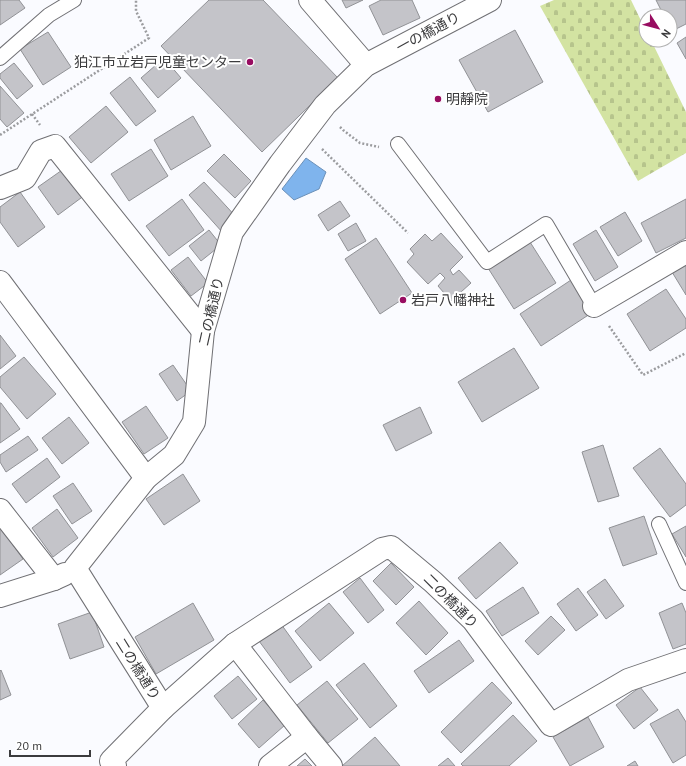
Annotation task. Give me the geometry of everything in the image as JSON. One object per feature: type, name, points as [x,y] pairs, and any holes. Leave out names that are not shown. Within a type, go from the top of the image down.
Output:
[{"type":"street","points":[[310,0],[366,65]]},
{"type":"street","name":"一の橋通り","points":[[366,65],[490,0]]},
{"type":"street","name":"二の橋通り","points":[[366,65],[325,105],[232,232],[203,331],[194,422],[174,455],[146,478],[75,568],[162,708],[235,644],[382,549],[391,548],[433,582],[473,620],[550,725],[628,680],[686,660]]},
{"type":"street","points":[[0,188],[25,178],[41,151],[55,146],[203,331]]},
{"type":"street","points":[[594,306],[686,252]]},
{"type":"street","points":[[0,282],[146,478]]},
{"type":"street","points":[[0,510],[54,579]]},
{"type":"street","points":[[0,596],[54,579],[75,568]]},
{"type":"street","points":[[235,644],[306,737],[331,766]]},
{"type":"street","points":[[115,766],[111,761],[162,708]]},
{"type":"street","points":[[270,766],[306,737]]},
{"type":"lane","points":[[0,58],[49,14],[74,0]]},
{"type":"lane","points":[[398,144],[487,262],[546,224],[594,306]]},
{"type":"lane","points":[[659,524],[686,583]]},
{"type":"path","points":[[0,135],[150,38],[136,11],[136,0]]},
{"type":"path","points":[[325,105],[343,130],[360,143],[382,148],[398,144]]},
{"type":"path","points":[[305,132],[408,233]]},
{"type":"path","points":[[594,306],[643,375],[686,353]]},
{"type":"green space","points":[[554,0],[631,0],[638,14],[638,48],[655,48],[686,112],[686,153],[638,181],[540,6]]},
{"type":"water","points":[[306,158],[326,172],[319,189],[294,200],[282,189]]},
{"type":"building","points":[[0,0],[19,0],[25,8],[0,25]]},
{"type":"building","name":"狛江市立岩戸児童センター","points":[[209,0],[263,0],[338,78],[262,152],[161,46]]},
{"type":"building","points":[[342,0],[363,0],[346,8]]},
{"type":"building","points":[[381,0],[412,0],[420,18],[383,35],[369,6]]},
{"type":"building","points":[[656,0],[686,0],[686,24],[678,28],[678,8],[660,8]]},
{"type":"building","points":[[515,30],[543,82],[488,112],[459,60]]},
{"type":"building","points":[[48,32],[71,67],[43,85],[20,49]]},
{"type":"building","points":[[686,37],[686,59],[678,45],[678,42]]},
{"type":"building","points":[[164,58],[181,78],[158,98],[141,78]]},
{"type":"building","points":[[14,63],[33,86],[17,99],[0,78],[0,74]]},
{"type":"building","points":[[130,77],[156,111],[136,126],[110,93]]},
{"type":"building","points":[[0,86],[24,113],[7,127],[0,119]]},
{"type":"building","points":[[106,106],[128,132],[91,163],[69,137]]},
{"type":"building","points":[[193,116],[211,146],[171,170],[154,140]]},
{"type":"building","points":[[151,149],[168,176],[129,201],[111,174]]},
{"type":"building","points":[[224,154],[251,181],[235,198],[207,171]]},
{"type":"building","points":[[65,168],[85,195],[58,215],[38,187]]},
{"type":"building","points":[[204,182],[238,219],[223,233],[189,195]]},
{"type":"building","points":[[20,192],[45,227],[18,247],[0,222],[0,207]]},
{"type":"building","points":[[182,199],[204,230],[169,256],[146,226]]},
{"type":"building","points":[[686,199],[686,238],[656,253],[641,223]]},
{"type":"building","points":[[340,201],[350,216],[328,231],[318,215]]},
{"type":"building","points":[[625,212],[642,241],[618,256],[600,227]]},
{"type":"building","points":[[356,223],[366,241],[348,251],[338,234]]},
{"type":"building","points":[[209,230],[221,245],[201,261],[189,246]]},
{"type":"building","points":[[596,230],[618,267],[595,281],[573,244]]},
{"type":"building","points":[[441,233],[463,257],[450,270],[453,275],[459,270],[471,283],[451,301],[438,286],[445,278],[440,273],[428,284],[407,262],[414,254],[410,249],[425,234],[432,241]]},
{"type":"building","points":[[376,238],[412,293],[380,314],[345,259]]},
{"type":"building","points":[[530,242],[556,283],[514,309],[488,268]]},
{"type":"building","points":[[188,257],[208,283],[191,296],[171,270]]},
{"type":"building","points":[[686,263],[686,295],[672,272]]},
{"type":"building","points":[[571,280],[593,312],[541,346],[520,314]]},
{"type":"building","points":[[666,289],[686,319],[686,328],[650,351],[627,314]]},
{"type":"building","points":[[0,335],[16,356],[0,369]]},
{"type":"building","points":[[514,348],[539,388],[482,422],[458,382]]},
{"type":"building","points":[[24,357],[56,394],[27,419],[0,387],[0,377]]},
{"type":"building","points":[[173,365],[191,391],[177,401],[159,374]]},
{"type":"building","points":[[0,403],[20,429],[0,443]]},
{"type":"building","points":[[146,406],[168,438],[144,454],[122,422]]},
{"type":"building","points":[[420,407],[432,433],[396,451],[383,425]]},
{"type":"building","points":[[69,417],[89,443],[62,464],[42,438]]},
{"type":"building","points":[[28,436],[38,450],[6,472],[0,462],[0,455]]},
{"type":"building","points":[[603,445],[619,496],[598,502],[582,452]]},
{"type":"building","points":[[660,448],[686,484],[686,505],[670,517],[633,468]]},
{"type":"building","points":[[47,458],[60,477],[26,503],[12,484]]},
{"type":"building","points":[[183,474],[200,501],[164,525],[146,499]]},
{"type":"building","points":[[73,483],[92,511],[72,524],[53,496]]},
{"type":"building","points":[[57,509],[78,538],[53,557],[32,528]]},
{"type":"building","points":[[644,516],[657,554],[623,566],[609,528]]},
{"type":"building","points":[[686,526],[686,557],[672,534]]},
{"type":"building","points":[[0,527],[23,559],[0,575]]},
{"type":"building","points":[[500,542],[518,563],[476,599],[458,578]]},
{"type":"building","points":[[391,563],[414,587],[396,605],[373,581]]},
{"type":"building","points":[[360,578],[384,610],[368,623],[343,592]]},
{"type":"building","points":[[605,579],[624,606],[606,619],[587,592]]},
{"type":"building","points":[[523,587],[539,613],[502,636],[486,611]]},
{"type":"building","points":[[578,588],[598,615],[576,631],[557,604]]},
{"type":"building","points":[[419,601],[448,633],[426,655],[396,623]]},
{"type":"building","points":[[193,603],[214,640],[156,674],[135,637]]},
{"type":"building","points":[[329,603],[354,633],[320,661],[295,631]]},
{"type":"building","points":[[682,603],[686,613],[686,644],[673,649],[659,613]]},
{"type":"building","points":[[92,612],[104,647],[70,659],[58,624]]},
{"type":"building","points":[[551,616],[565,630],[538,655],[525,641]]},
{"type":"building","points":[[281,624],[312,667],[290,683],[259,641]]},
{"type":"building","points":[[459,640],[474,661],[429,693],[414,671]]},
{"type":"building","points":[[364,663],[397,706],[370,728],[336,685]]},
{"type":"building","points":[[1,670],[11,695],[0,700],[0,671]]},
{"type":"building","points":[[238,676],[257,699],[232,719],[214,696]]},
{"type":"building","points":[[327,681],[358,719],[328,743],[297,705]]},
{"type":"building","points":[[492,682],[512,703],[461,753],[441,732]]},
{"type":"building","points":[[640,687],[658,710],[634,729],[616,705]]},
{"type":"building","points":[[263,700],[285,725],[259,748],[238,724]]},
{"type":"building","points":[[678,709],[686,722],[686,755],[673,763],[650,724]]},
{"type":"building","points":[[513,715],[537,741],[509,766],[463,766],[461,764]]},
{"type":"building","points":[[588,717],[604,747],[570,766],[553,737]]},
{"type":"building","points":[[375,737],[400,766],[342,766]]},
{"type":"building","points":[[448,758],[455,766],[438,766]]},
{"type":"building","points":[[305,759],[312,766],[297,766]]},
{"type":"building","points":[[635,761],[638,766],[627,766]]},
{"type":"place","name":"狛江市立岩戸児童センター","points":[[250,62]]},
{"type":"place","name":"明靜院","points":[[438,99]]},
{"type":"place","name":"岩戸八幡神社","points":[[403,300]]}]
